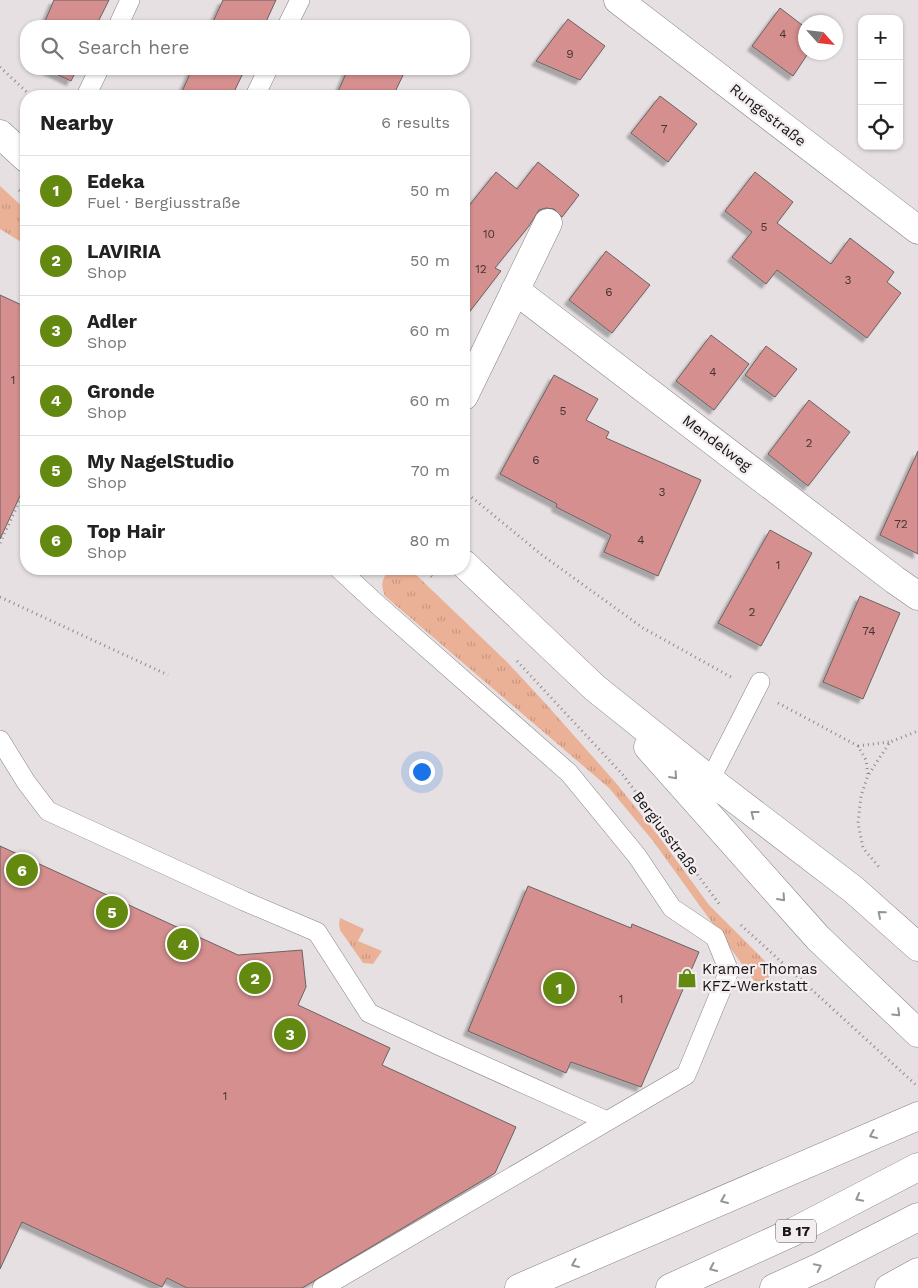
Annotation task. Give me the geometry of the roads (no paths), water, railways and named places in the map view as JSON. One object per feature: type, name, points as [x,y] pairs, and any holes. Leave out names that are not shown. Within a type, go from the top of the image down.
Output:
[{"type":"main road","name":"Rungestraße","points":[[618,0],[918,230]]},
{"type":"main road","points":[[0,134],[20,152]]},
{"type":"main road","points":[[470,384],[548,224]]},
{"type":"main road","name":"Mendelweg","points":[[515,290],[918,596]]},
{"type":"main road","points":[[470,570],[596,688],[710,780],[854,890],[918,947]]},
{"type":"main road","points":[[596,688],[818,938],[918,1033]]},
{"type":"main road","points":[[519,1288],[918,1116]]},
{"type":"main road","name":"B 17","points":[[670,1288],[795,1231],[918,1167]]},
{"type":"main road","points":[[774,1288],[820,1267],[918,1216]]},
{"type":"main road","points":[[889,1288],[918,1272]]},
{"type":"lane","points":[[121,20],[130,0]]},
{"type":"lane","points":[[291,20],[300,0]]},
{"type":"lane","points":[[89,90],[96,75]]},
{"type":"lane","points":[[258,90],[265,75]]},
{"type":"lane","points":[[322,1288],[686,1075],[729,970],[715,936],[672,908],[636,856],[569,773],[386,612],[352,575]]},
{"type":"lane","points":[[710,780],[758,686]]},
{"type":"lane","points":[[0,740],[26,782],[48,811],[244,901],[317,932],[369,1013],[608,1121]]},
{"type":"place","name":"Top Hair","points":[[22,870]]},
{"type":"place","name":"My NagelStudio","points":[[112,912]]},
{"type":"place","name":"Gronde","points":[[183,944]]},
{"type":"place","name":"LAVIRIA","points":[[255,978]]},
{"type":"place","name":"Kramer Thomas KFZ-Werkstatt","points":[[687,978]]},
{"type":"place","name":"Edeka","points":[[559,988]]},
{"type":"place","name":"Adler","points":[[290,1034]]}]
